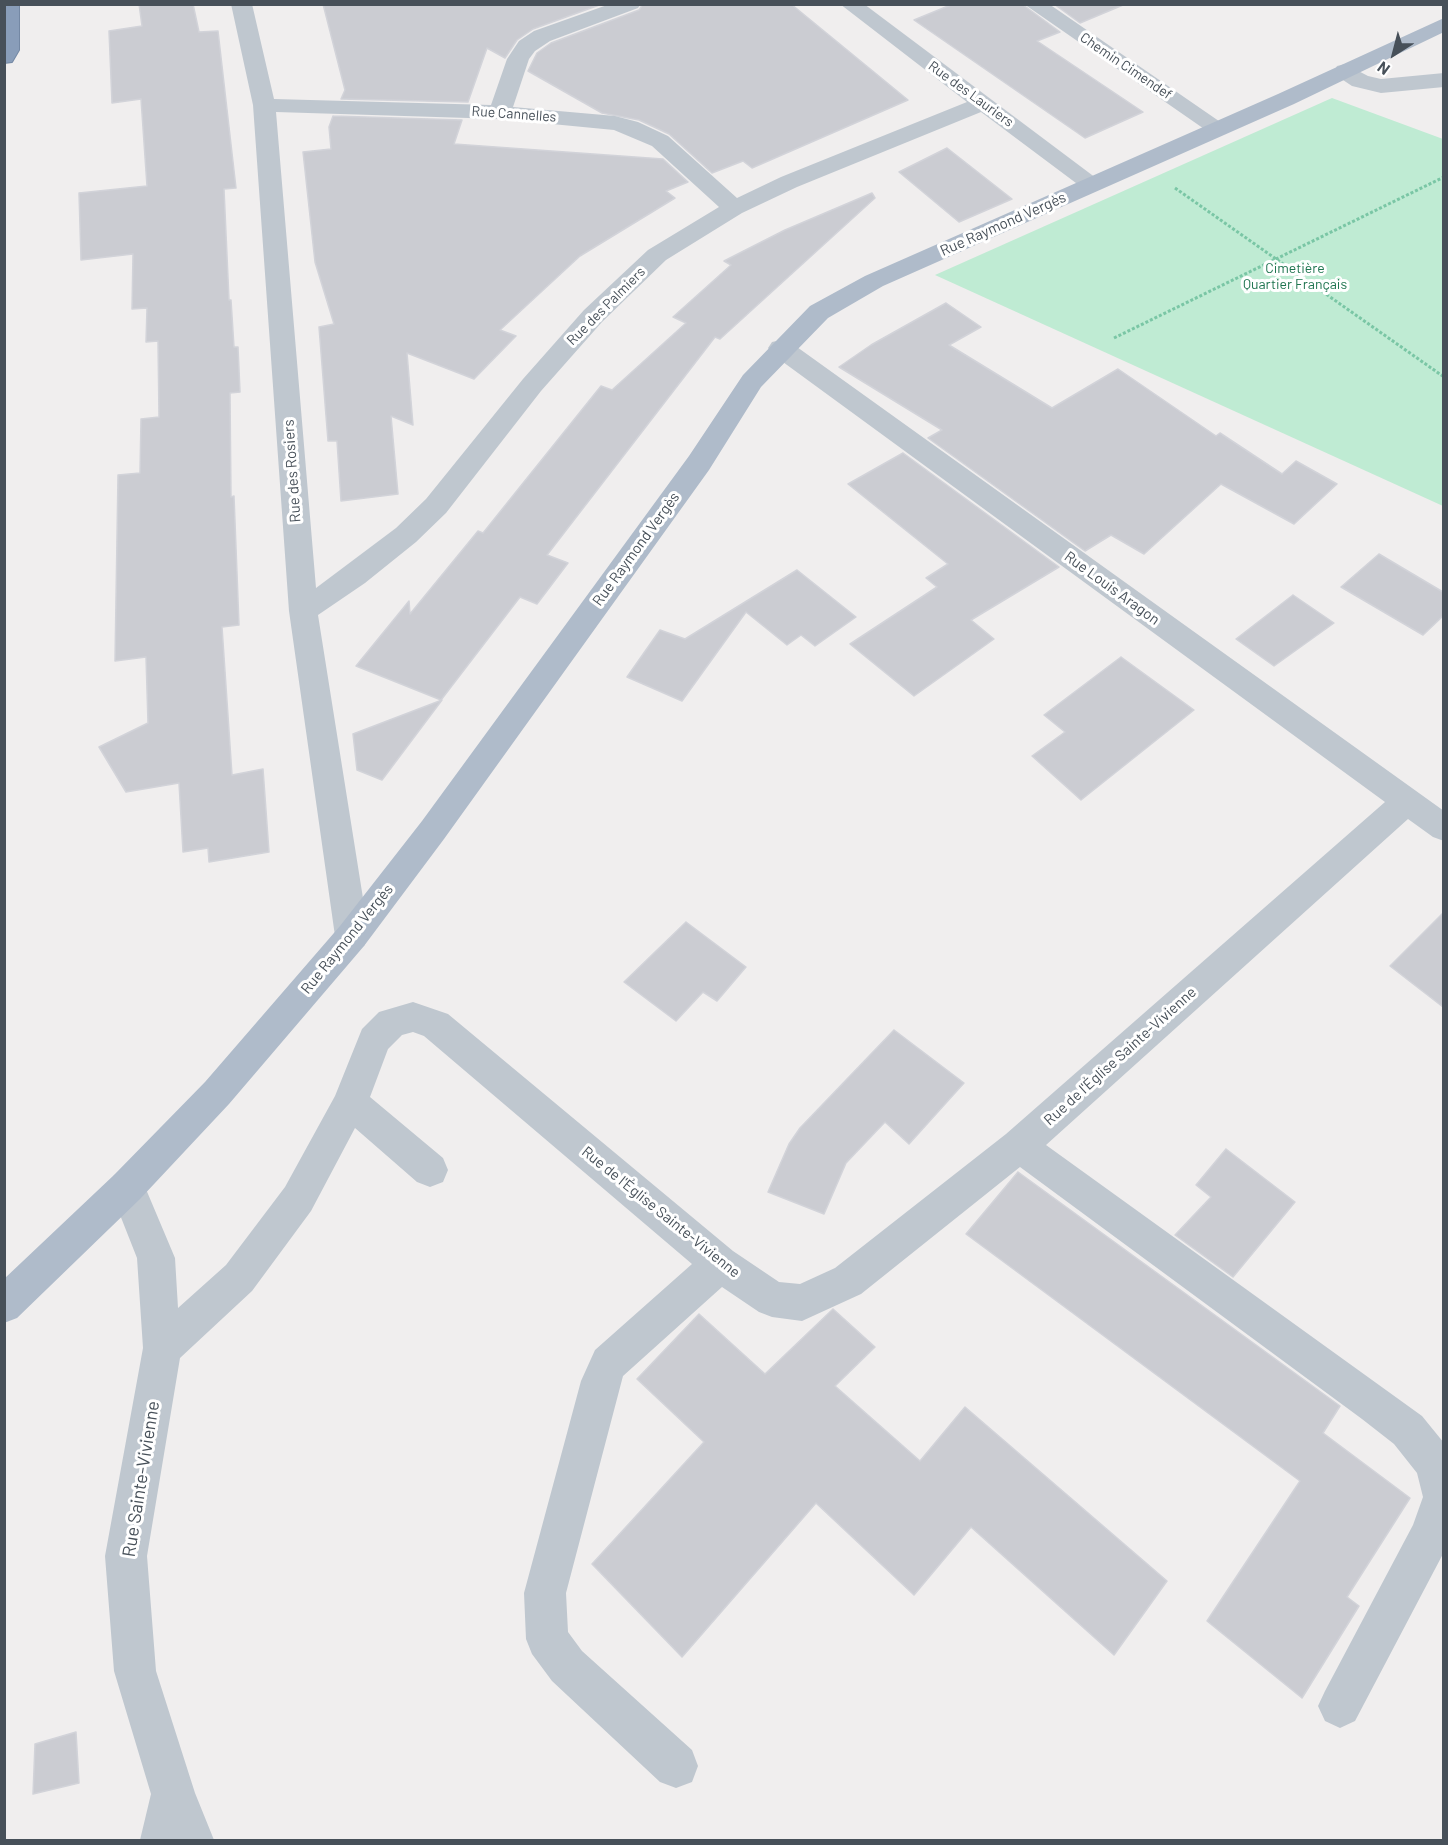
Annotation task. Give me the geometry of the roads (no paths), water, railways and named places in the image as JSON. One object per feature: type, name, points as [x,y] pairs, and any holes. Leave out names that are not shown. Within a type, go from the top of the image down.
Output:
[{"type":"highway","points":[[4,57],[8,50],[9,4]]},
{"type":"main road","name":"Rue Raymond Vergès","points":[[4,1305],[127,1187],[217,1093],[351,936],[433,830],[692,472],[752,381],[819,312],[874,281],[1345,71],[1443,24]]},
{"type":"street","name":"Rue des Rosiers","points":[[241,4],[264,105],[303,611],[351,936]]},
{"type":"street","points":[[501,111],[518,59],[527,46],[542,36],[631,4]]},
{"type":"street","name":"Rue des Lauriers","points":[[850,4],[1092,184]]},
{"type":"street","name":"Chemin Cimendef","points":[[1034,4],[1218,128]]},
{"type":"street","points":[[1345,71],[1360,81],[1382,86],[1443,80]]},
{"type":"street","name":"Rue des Palmiers","points":[[303,611],[355,576],[406,535],[436,506],[539,376],[593,316],[657,255],[734,208],[789,182],[984,103]]},
{"type":"street","name":"Rue Cannelles","points":[[264,105],[501,111],[598,120],[646,133],[660,141],[734,208]]},
{"type":"street","name":"Rue Louis Aragon","points":[[782,348],[1443,828]]},
{"type":"street","name":"Rue de l'Église Sainte-Vivienne","points":[[162,1348],[239,1278],[298,1198],[350,1102],[374,1040],[391,1023],[413,1017],[436,1025],[720,1264],[772,1299],[802,1303],[848,1281],[1019,1146],[1407,801]]},
{"type":"street","points":[[350,1102],[430,1170]]},
{"type":"street","points":[[1019,1146],[1376,1405],[1408,1430],[1434,1463],[1443,1497],[1431,1534],[1340,1706]]},
{"type":"street","name":"Rue Sainte-Vivienne","points":[[127,1187],[156,1258],[162,1348],[126,1556],[135,1671],[173,1794],[192,1840]]},
{"type":"street","points":[[676,1766],[567,1665],[547,1639],[545,1593],[600,1381],[609,1363],[720,1264]]},
{"type":"street","points":[[162,1840],[173,1794]]},
{"type":"park label","name":"Cimetière Quartier Français","points":[[1295,276]]}]
